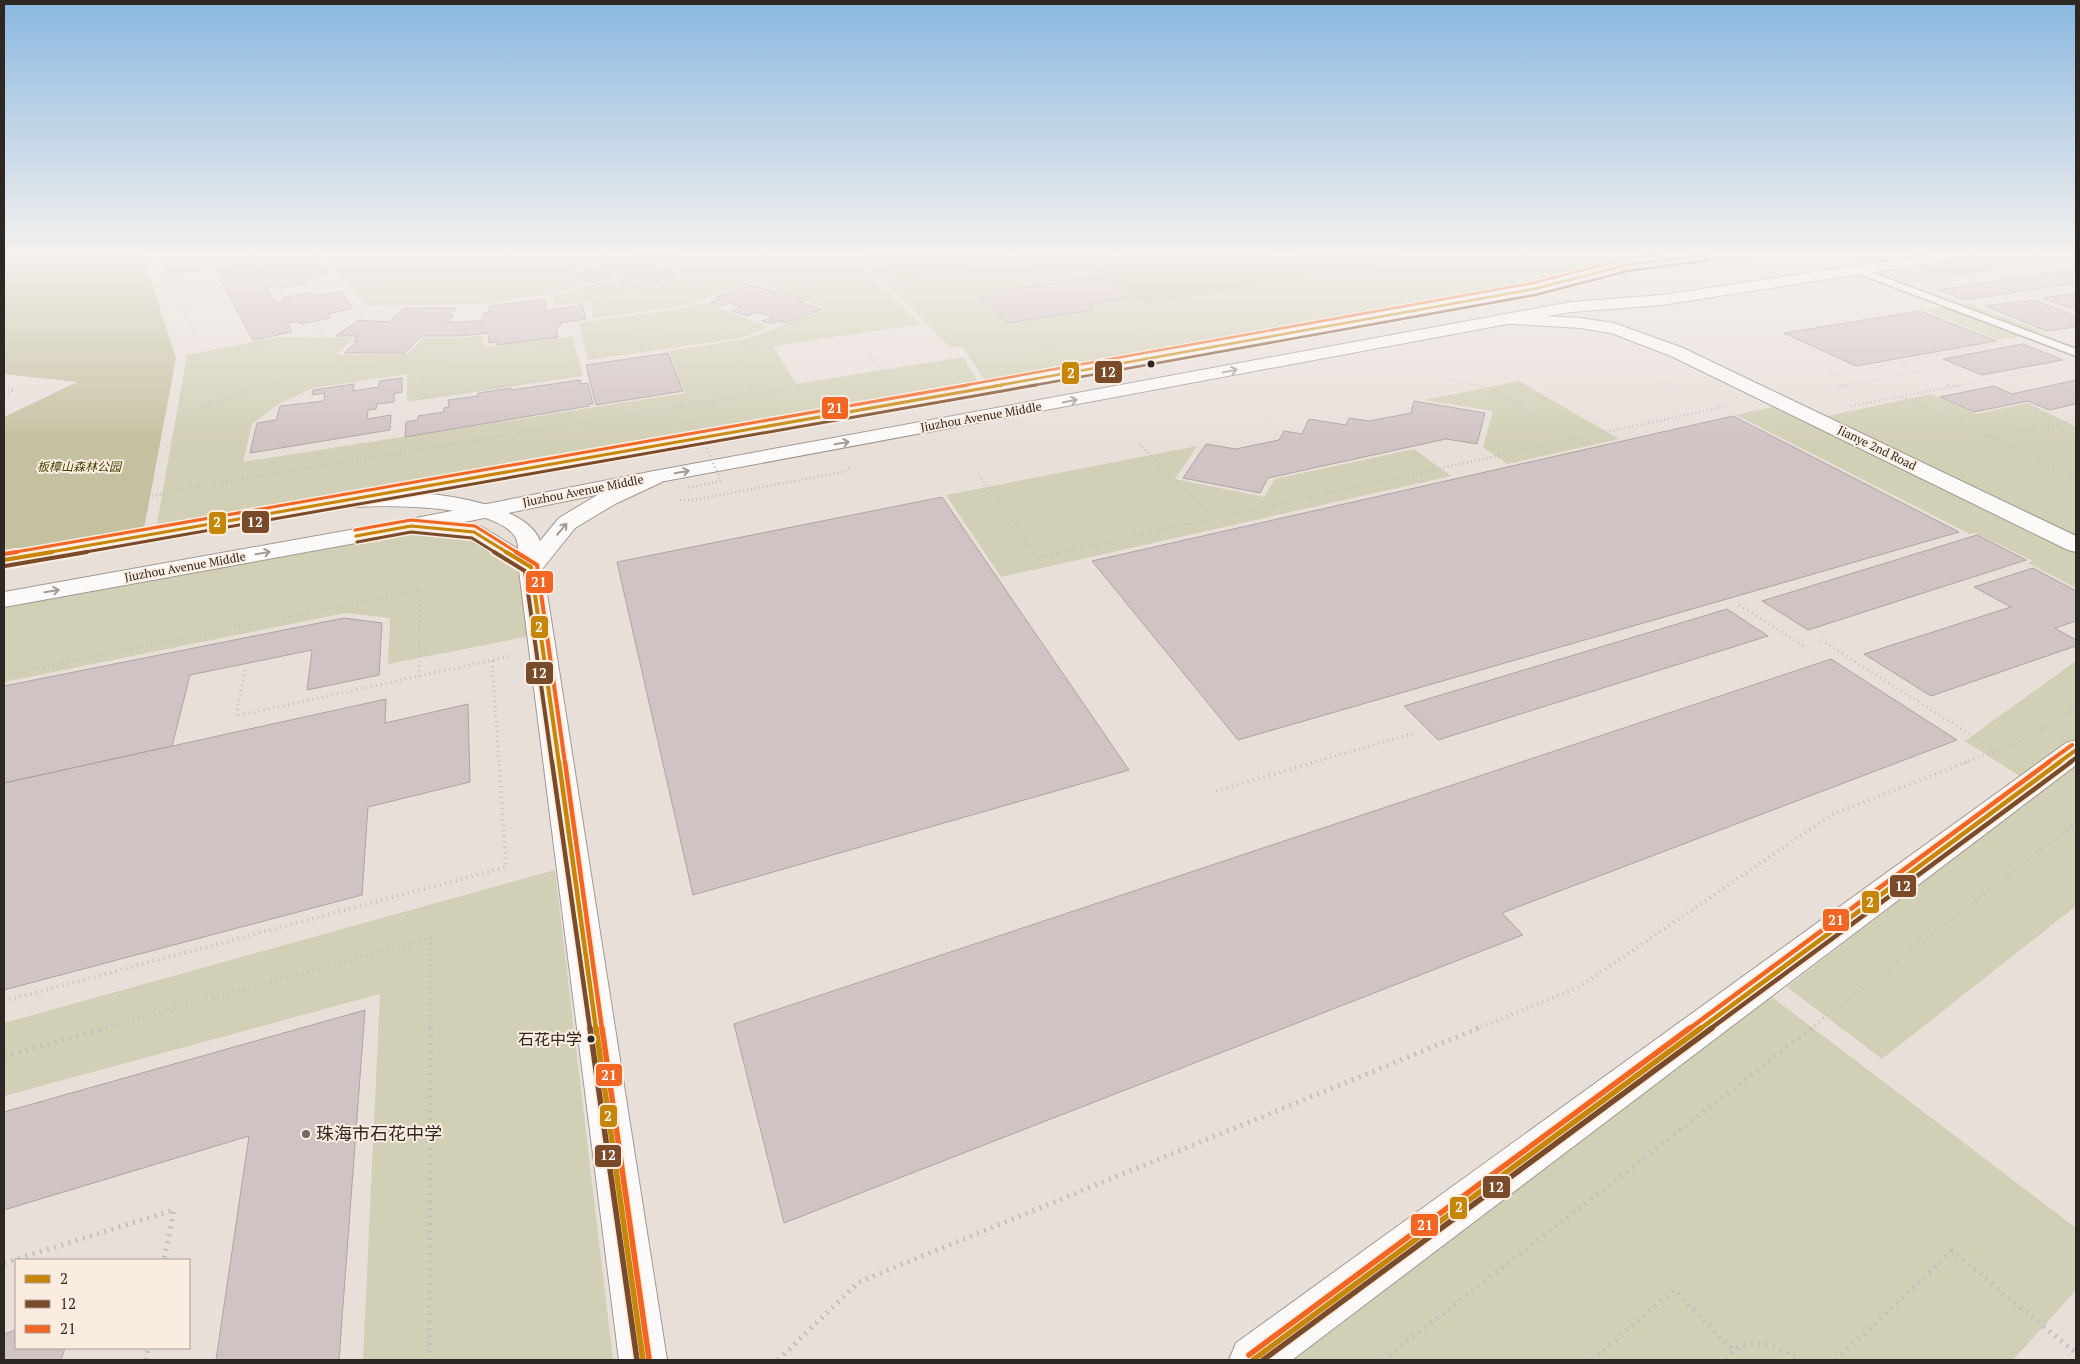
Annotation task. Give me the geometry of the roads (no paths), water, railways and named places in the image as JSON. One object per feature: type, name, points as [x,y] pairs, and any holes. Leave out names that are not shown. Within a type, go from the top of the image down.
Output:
[{"type":"main road","name":"Jiuzhou Avenue Middle","points":[[4,560],[955,394],[1376,318]]},
{"type":"main road","name":"Jiuzhou Avenue Middle","points":[[4,600],[411,526],[654,477],[1512,318]]},
{"type":"main road","name":"Jianye 2nd Road","points":[[1630,318],[1631,324],[1677,352]]},
{"type":"main road","name":"Jianye 2nd Road","points":[[1505,319],[1580,323],[1614,328],[1677,352],[2076,545]]},
{"type":"main road","points":[[531,567],[567,523],[607,500],[654,477]]},
{"type":"main road","points":[[341,501],[412,499],[440,502],[483,511],[514,524],[526,535],[530,548],[542,650],[643,1360]]},
{"type":"main road","points":[[411,526],[474,532],[531,567]]},
{"type":"main road","points":[[1253,1360],[2076,750]]},
{"type":"lane","points":[[1982,318],[2076,353]]},
{"type":"place","name":"石花中学","points":[[591,1039]]},
{"type":"place","name":"珠海市石花中学","points":[[306,1134]]},
{"type":"park label","name":"板樟山森林公园","points":[[79,467]]}]
